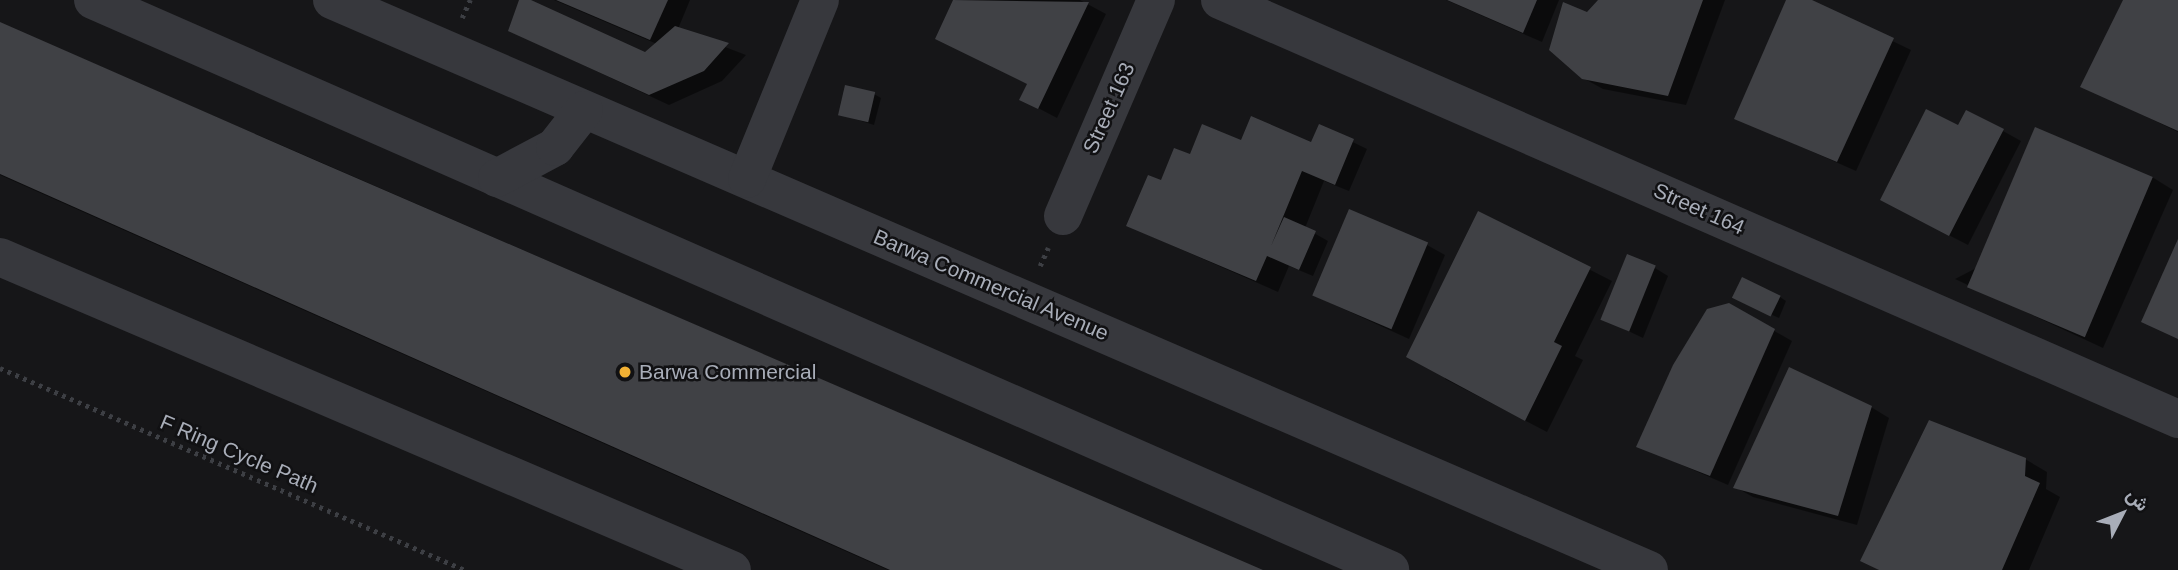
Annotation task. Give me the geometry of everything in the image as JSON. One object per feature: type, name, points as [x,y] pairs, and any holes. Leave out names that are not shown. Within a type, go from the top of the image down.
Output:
[{"type":"street","points":[[93,0],[1390,570]]},
{"type":"street","name":"Barwa Commercial Avenue","points":[[332,0],[1649,570]]},
{"type":"street","points":[[747,179],[820,0]]},
{"type":"street","name":"Street 163","points":[[1063,216],[1156,0]]},
{"type":"street","name":"Street 164","points":[[1220,0],[2178,419]]},
{"type":"street","points":[[497,178],[555,147],[584,110]]},
{"type":"street","points":[[0,257],[732,570]]},
{"type":"path","points":[[1026,299],[1063,216]]},
{"type":"path","name":"F Ring Cycle Path","points":[[0,368],[465,570]]},
{"type":"building","points":[[519,0],[531,0],[645,52],[675,26],[729,43],[704,71],[649,95],[508,31]]},
{"type":"building","points":[[556,0],[668,0],[650,40]]},
{"type":"building","points":[[953,0],[1089,2],[1038,109],[1019,100],[1027,84],[935,39]]},
{"type":"building","points":[[1447,0],[1537,0],[1523,33]]},
{"type":"building","points":[[1598,0],[1703,0],[1668,96],[1582,79],[1549,50],[1563,2],[1587,12]]},
{"type":"building","points":[[1786,0],[1812,0],[1894,38],[1837,162],[1734,119]]},
{"type":"building","points":[[2123,0],[2178,0],[2178,131],[2080,87]]},
{"type":"building","name":"Barwa Commercial","points":[[0,22],[1263,570],[890,570],[0,174]]},
{"type":"building","points":[[845,85],[875,92],[868,122],[838,115]]},
{"type":"building","points":[[1926,109],[1958,125],[1966,110],[2004,129],[1949,236],[1880,200]]},
{"type":"building","points":[[1251,116],[1311,142],[1319,124],[1354,139],[1335,185],[1302,171],[1271,246],[1284,217],[1316,231],[1299,270],[1267,256],[1256,281],[1126,226],[1148,175],[1161,180],[1174,148],[1190,154],[1202,124],[1241,140]]},
{"type":"building","points":[[2035,127],[2153,177],[2085,337],[1967,287]]},
{"type":"building","points":[[1349,209],[1428,243],[1391,329],[1312,296]]},
{"type":"building","points":[[1478,211],[1591,267],[1554,342],[1562,346],[1525,421],[1406,357]]},
{"type":"building","points":[[2178,239],[2178,339],[2141,322]]},
{"type":"building","points":[[1627,254],[1656,266],[1629,331],[1600,320]]},
{"type":"building","points":[[1742,277],[1781,296],[1771,317],[1732,298]]},
{"type":"building","points":[[1729,303],[1775,329],[1710,476],[1636,447],[1673,365],[1707,309]]},
{"type":"building","points":[[1789,367],[1872,406],[1838,516],[1733,488]]},
{"type":"building","points":[[1929,420],[2026,458],[2025,476],[2040,483],[2002,570],[1879,570],[1860,561]]},
{"type":"place","name":"Barwa Commercial","points":[[625,372]]}]
